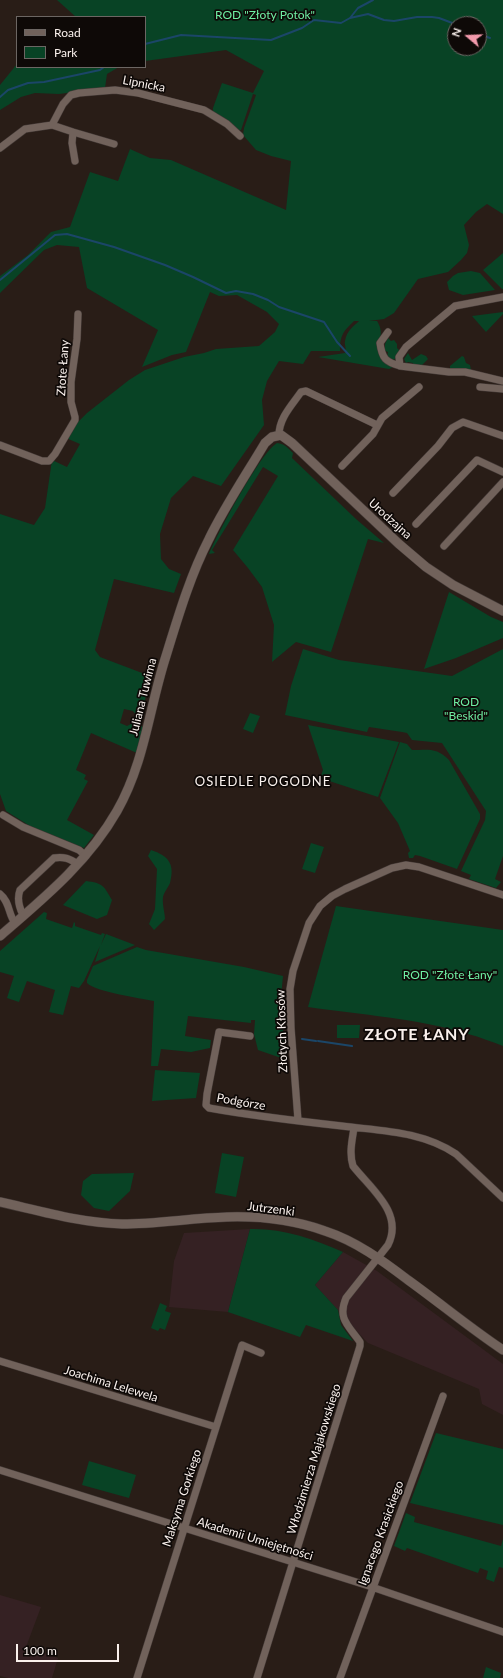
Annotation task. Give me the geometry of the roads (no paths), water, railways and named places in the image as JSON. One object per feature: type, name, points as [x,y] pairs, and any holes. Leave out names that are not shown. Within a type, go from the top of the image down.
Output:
[{"type":"street","name":"Lipnicka","points":[[52,126],[63,104],[71,95],[115,90],[138,93],[204,110],[227,124],[240,136]]},
{"type":"street","points":[[0,148],[25,129],[52,126],[114,144]]},
{"type":"street","points":[[73,132],[72,143],[75,161]]},
{"type":"street","points":[[400,366],[399,357],[406,347],[455,306],[503,297]]},
{"type":"street","name":"Złote Łany","points":[[0,445],[42,461],[49,461],[55,454],[71,427],[75,417],[71,402],[71,382],[77,339],[78,314]]},
{"type":"street","points":[[388,332],[380,344],[382,355],[390,363],[400,366],[449,372],[465,372],[503,381]]},
{"type":"street","points":[[342,466],[373,434],[382,418],[420,387]]},
{"type":"street","points":[[480,387],[503,389]]},
{"type":"street","points":[[275,436],[282,419],[301,392],[306,391],[377,425]]},
{"type":"street","points":[[393,493],[438,446],[452,428],[463,422],[503,436]]},
{"type":"street","name":"Urodzajna","points":[[275,436],[292,443],[399,544],[426,567],[453,585],[503,611]]},
{"type":"street","name":"Juliana Tuwima","points":[[0,936],[86,856],[110,822],[132,781],[144,744],[157,684],[205,546],[233,495],[266,443],[275,436]]},
{"type":"street","points":[[416,524],[477,460],[503,472]]},
{"type":"street","points":[[444,546],[503,482]]},
{"type":"street","points":[[3,816],[23,827],[79,850],[86,856]]},
{"type":"street","points":[[24,915],[20,910],[18,896],[20,890],[54,858],[61,857],[70,859],[78,864]]},
{"type":"street","name":"Złotych Kłosów","points":[[298,1120],[291,1028],[290,989],[293,971],[309,923],[320,906],[332,896],[378,873],[406,865],[419,867],[503,895]]},
{"type":"street","points":[[0,894],[8,905],[10,917],[14,923]]},
{"type":"street","name":"Podgórze","points":[[250,1036],[219,1032],[206,1105],[209,1108],[270,1118],[298,1120],[421,1137],[448,1148],[462,1158],[503,1198]]},
{"type":"street","points":[[354,1128],[351,1144],[351,1159],[353,1166],[386,1207],[393,1228],[392,1237],[388,1245],[377,1258]]},
{"type":"street","name":"Jutrzenki","points":[[0,1202],[62,1216],[119,1224],[157,1223],[226,1217],[270,1219],[326,1231],[377,1258],[503,1350]]},
{"type":"street","name":"Włodzimierza Majakowskiego","points":[[256,1678],[360,1346],[360,1342],[344,1319],[342,1312],[344,1304],[346,1298],[377,1258]]},
{"type":"street","name":"Maksyma Gorkiego","points":[[136,1678],[242,1345],[261,1353]]},
{"type":"street","name":"Joachima Lelewela","points":[[0,1361],[216,1427]]},
{"type":"street","name":"Ignacego Krasickiego","points":[[340,1678],[443,1396]]},
{"type":"street","name":"Akademii Umiejętności","points":[[0,1470],[293,1562],[503,1632]]},
{"type":"waterway","points":[[146,44],[181,35],[271,40],[302,28],[314,20],[341,23],[350,18],[358,8],[373,0]]},
{"type":"waterway","points":[[350,18],[368,14],[384,20],[394,21],[417,17],[432,17],[447,21]]},
{"type":"waterway","points":[[0,97],[8,90],[28,83],[44,82],[100,70],[103,68]]},
{"type":"waterway","points":[[0,280],[55,235],[67,234],[114,247],[165,265],[226,293],[236,291],[253,294],[268,300],[279,307],[324,322],[337,342],[350,356]]},
{"type":"waterway","points":[[302,1039],[316,1041]]},
{"type":"waterway","points":[[318,1041],[352,1046]]},
{"type":"district","name":"OSIEDLE POGODNE","points":[[263,782]]},
{"type":"district","name":"ZŁOTE ŁANY","points":[[417,1035]]},
{"type":"park label","name":"ROD \"Złoty Potok\"","points":[[265,15]]},
{"type":"park label","name":"ROD \"Beskid\"","points":[[466,709]]},
{"type":"park label","name":"ROD \"Złote Łany\"","points":[[450,975]]}]
